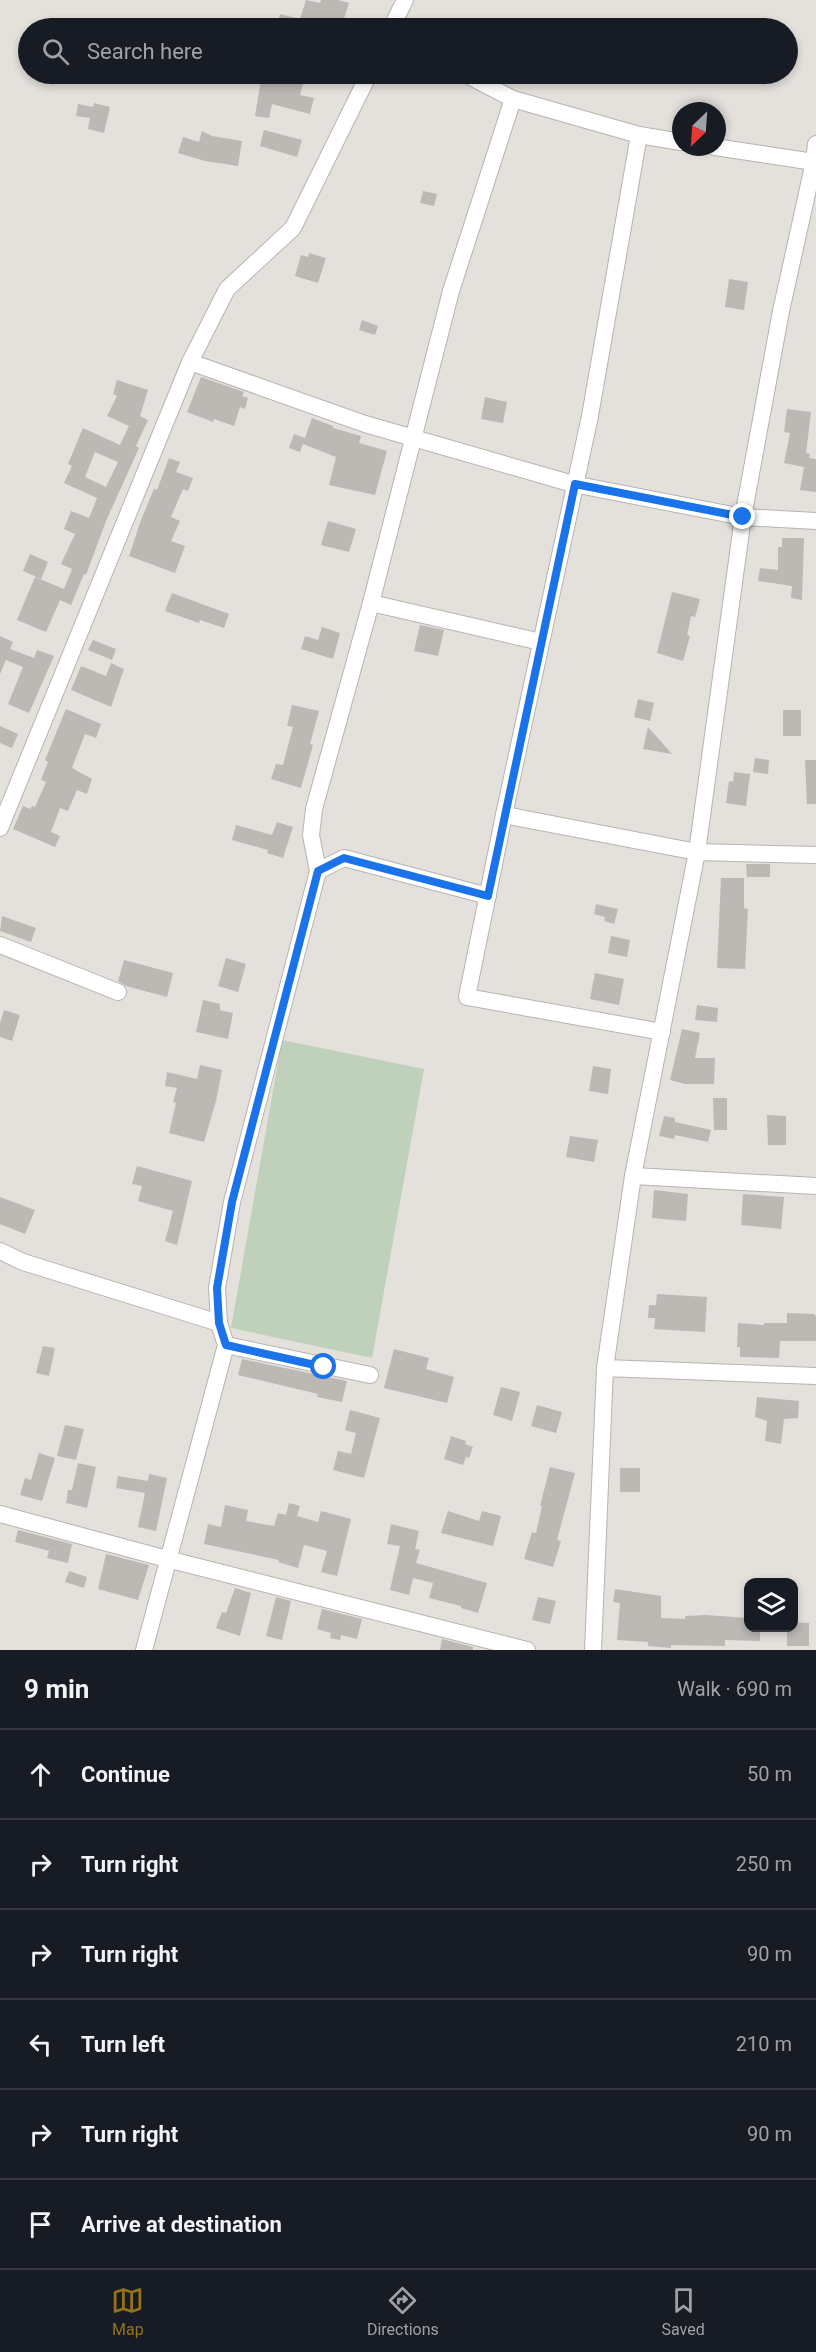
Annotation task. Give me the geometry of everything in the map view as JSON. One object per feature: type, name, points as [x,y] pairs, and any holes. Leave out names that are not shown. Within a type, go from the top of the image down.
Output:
[{"type":"street","points":[[396,18],[405,0]]},
{"type":"street","points":[[0,828],[190,362],[226,289],[293,228],[364,84]]},
{"type":"street","points":[[484,84],[513,99],[639,135],[672,140]]},
{"type":"street","points":[[144,1650],[226,1345],[219,1323],[217,1288],[232,1202],[318,871],[311,836],[314,809],[371,603],[451,291],[513,99]]},
{"type":"street","points":[[639,135],[590,416],[467,996],[662,1032]]},
{"type":"street","points":[[592,1650],[605,1368],[633,1176],[697,852],[743,517],[781,311],[816,144]]},
{"type":"street","points":[[726,149],[814,162]]},
{"type":"street","points":[[190,362],[365,424],[575,484],[743,517],[816,521]]},
{"type":"street","points":[[371,603],[541,642]]},
{"type":"street","points":[[504,815],[697,852],[816,855]]},
{"type":"street","points":[[318,871],[344,858],[488,896]]},
{"type":"street","points":[[0,945],[118,992]]},
{"type":"street","points":[[633,1176],[816,1186]]},
{"type":"street","points":[[0,1251],[23,1262],[219,1323]]},
{"type":"street","points":[[226,1345],[370,1375]]},
{"type":"street","points":[[605,1368],[816,1376]]},
{"type":"street","points":[[0,1514],[167,1559],[527,1650]]},
{"type":"green space","points":[[282,1040],[424,1069],[372,1358],[231,1328]]},
{"type":"building","points":[[306,0],[320,3],[321,0],[338,0],[349,3],[344,18],[300,18]]},
{"type":"building","points":[[280,14],[296,18],[279,18]]},
{"type":"building","points":[[260,84],[303,84],[300,95],[314,98],[310,114],[272,104],[269,118],[255,116]]},
{"type":"building","points":[[94,103],[110,107],[104,133],[88,129],[90,118],[76,116],[78,104],[93,107]]},
{"type":"building","points":[[264,130],[302,140],[297,157],[260,146]]},
{"type":"building","points":[[202,131],[212,136],[242,141],[238,166],[205,161],[178,153],[183,137],[199,142]]},
{"type":"building","points":[[423,191],[437,194],[434,206],[420,203]]},
{"type":"building","points":[[309,253],[326,258],[318,283],[295,276],[301,255],[308,257]]},
{"type":"building","points":[[729,279],[748,282],[744,310],[725,307]]},
{"type":"building","points":[[362,320],[378,326],[375,335],[359,330]]},
{"type":"building","points":[[201,377],[244,392],[242,396],[248,398],[245,409],[240,407],[234,426],[214,419],[213,422],[187,412]]},
{"type":"building","points":[[117,380],[148,390],[140,416],[148,420],[136,446],[139,448],[106,521],[86,575],[84,574],[71,605],[60,600],[46,632],[17,620],[35,577],[64,589],[72,569],[61,564],[75,534],[64,529],[71,511],[89,518],[97,498],[64,483],[72,466],[68,464],[83,428],[120,445],[129,426],[107,416],[117,396],[113,394]],"holes":[[[95,452],[118,462],[106,487],[85,477]]]},
{"type":"building","points":[[485,397],[507,402],[503,423],[481,419]]},
{"type":"building","points":[[787,409],[811,412],[806,453],[810,454],[809,458],[816,459],[816,492],[800,490],[804,467],[784,463],[790,433],[784,432]]},
{"type":"building","points":[[312,418],[333,426],[333,428],[361,436],[359,443],[387,451],[375,495],[329,485],[336,457],[303,444],[300,452],[289,448],[294,434],[305,438],[304,441]]},
{"type":"building","points":[[169,458],[180,462],[176,472],[193,478],[188,491],[183,489],[171,517],[180,521],[171,541],[185,546],[175,573],[129,556],[141,520],[154,489],[157,490]]},
{"type":"building","points":[[328,521],[356,529],[349,552],[321,545]]},
{"type":"building","points":[[782,538],[804,538],[802,600],[791,598],[792,586],[758,581],[760,568],[778,570],[778,547],[782,547]]},
{"type":"building","points":[[30,554],[48,562],[41,579],[23,571]]},
{"type":"building","points":[[672,592],[700,599],[695,617],[691,616],[687,635],[690,636],[683,661],[657,653]]},
{"type":"building","points":[[172,593],[229,614],[224,628],[200,620],[199,623],[165,611]]},
{"type":"building","points":[[420,625],[444,630],[438,656],[414,651]]},
{"type":"building","points":[[322,627],[340,633],[333,659],[301,649],[305,636],[318,640]]},
{"type":"building","points":[[0,636],[13,642],[10,649],[34,658],[37,650],[54,656],[29,713],[8,704],[23,667],[6,660],[0,674]]},
{"type":"building","points":[[93,640],[116,649],[112,660],[88,650]]},
{"type":"building","points":[[111,663],[124,669],[111,707],[71,690],[81,666],[106,676]]},
{"type":"building","points":[[638,699],[654,703],[650,721],[634,717]]},
{"type":"building","points":[[292,705],[319,711],[310,744],[313,745],[301,788],[271,779],[276,764],[283,765],[293,727],[287,726]]},
{"type":"building","points":[[66,709],[101,724],[96,738],[85,734],[72,768],[92,779],[87,794],[77,790],[68,811],[60,808],[51,832],[60,836],[55,847],[13,829],[23,806],[30,809],[32,806],[35,807],[46,782],[41,780],[48,762],[45,760]]},
{"type":"building","points":[[783,710],[801,710],[801,736],[783,736]]},
{"type":"building","points":[[0,726],[18,734],[12,748],[0,743]]},
{"type":"building","points":[[648,727],[672,754],[643,749]]},
{"type":"building","points":[[755,758],[769,760],[768,774],[753,772]]},
{"type":"building","points":[[805,760],[816,760],[816,804],[807,804]]},
{"type":"building","points":[[734,772],[750,774],[746,806],[726,803],[729,781],[733,782]]},
{"type":"building","points":[[277,822],[293,827],[283,858],[267,853],[268,850],[232,840],[236,825],[272,835]]},
{"type":"building","points":[[746,864],[770,864],[770,877],[747,877]]},
{"type":"building","points":[[721,878],[744,878],[744,908],[748,909],[745,969],[717,968]]},
{"type":"building","points":[[596,904],[618,909],[614,924],[604,921],[605,917],[594,914]]},
{"type":"building","points":[[2,916],[36,928],[31,942],[0,931]]},
{"type":"building","points":[[611,936],[630,940],[627,957],[608,953]]},
{"type":"building","points":[[226,958],[246,964],[238,992],[218,986]]},
{"type":"building","points":[[124,960],[173,973],[167,997],[126,986],[118,981]]},
{"type":"building","points":[[595,973],[624,979],[619,1005],[590,999]]},
{"type":"building","points":[[203,1000],[220,1004],[220,1010],[233,1013],[228,1039],[196,1032]]},
{"type":"building","points":[[697,1005],[718,1008],[717,1022],[695,1020]]},
{"type":"building","points":[[4,1010],[20,1015],[12,1041],[0,1037],[0,1023]]},
{"type":"building","points":[[682,1029],[700,1033],[695,1058],[715,1058],[714,1084],[685,1084],[670,1080]]},
{"type":"building","points":[[200,1065],[222,1070],[204,1142],[169,1133],[177,1088],[165,1086],[167,1072],[197,1079]]},
{"type":"building","points":[[593,1066],[611,1069],[608,1094],[589,1091]]},
{"type":"building","points":[[713,1098],[727,1098],[727,1130],[714,1130]]},
{"type":"building","points":[[767,1115],[786,1116],[786,1145],[768,1145]]},
{"type":"building","points":[[664,1116],[675,1118],[675,1122],[711,1130],[708,1142],[675,1135],[674,1139],[659,1136]]},
{"type":"building","points":[[570,1136],[598,1140],[594,1162],[566,1157]]},
{"type":"building","points":[[137,1166],[192,1181],[177,1245],[165,1241],[173,1211],[138,1201],[142,1186],[132,1184]]},
{"type":"building","points":[[654,1190],[688,1194],[686,1221],[652,1218]]},
{"type":"building","points":[[743,1194],[784,1197],[781,1229],[741,1225]]},
{"type":"building","points":[[0,1197],[35,1210],[25,1234],[0,1224]]},
{"type":"building","points":[[657,1294],[707,1297],[705,1332],[654,1329],[655,1318],[648,1318],[649,1305],[656,1305]]},
{"type":"building","points":[[787,1313],[814,1314],[816,1316],[816,1341],[780,1341],[779,1358],[740,1357],[740,1347],[737,1347],[738,1323],[764,1325],[764,1323],[787,1323]]},
{"type":"building","points":[[43,1346],[55,1348],[49,1376],[36,1373]]},
{"type":"building","points":[[394,1349],[429,1358],[426,1369],[454,1377],[447,1403],[384,1388]]},
{"type":"building","points":[[242,1359],[347,1381],[342,1402],[238,1375]]},
{"type":"building","points":[[501,1387],[520,1392],[512,1421],[493,1415]]},
{"type":"building","points":[[757,1397],[799,1401],[798,1418],[784,1419],[781,1444],[765,1441],[767,1421],[755,1417]]},
{"type":"building","points":[[537,1405],[562,1412],[556,1433],[531,1426]]},
{"type":"building","points":[[350,1410],[380,1418],[364,1478],[333,1470],[338,1451],[351,1454],[356,1433],[345,1430]]},
{"type":"building","points":[[65,1425],[84,1429],[76,1460],[57,1456]]},
{"type":"building","points":[[451,1436],[466,1441],[465,1444],[473,1447],[469,1458],[466,1457],[463,1465],[444,1459]]},
{"type":"building","points":[[39,1453],[55,1458],[42,1501],[20,1495],[25,1478],[31,1480]]},
{"type":"building","points":[[78,1463],[96,1467],[87,1508],[66,1503],[68,1490],[72,1490]]},
{"type":"building","points":[[550,1467],[575,1473],[557,1540],[561,1541],[553,1567],[524,1559],[532,1532],[536,1533]]},
{"type":"building","points":[[620,1468],[640,1468],[640,1492],[620,1492]]},
{"type":"building","points":[[149,1474],[167,1478],[156,1531],[138,1527],[145,1493],[116,1488],[118,1476],[148,1481]]},
{"type":"building","points":[[289,1503],[300,1506],[297,1516],[318,1522],[321,1511],[351,1519],[337,1576],[321,1572],[327,1551],[304,1545],[298,1568],[278,1562],[279,1560],[204,1544],[208,1524],[221,1527],[225,1505],[248,1510],[246,1521],[274,1526],[278,1513],[286,1515]]},
{"type":"building","points":[[448,1511],[479,1521],[482,1511],[501,1516],[493,1546],[441,1533]]},
{"type":"building","points":[[391,1524],[419,1531],[415,1549],[420,1550],[416,1563],[487,1583],[478,1613],[429,1598],[433,1583],[413,1578],[409,1595],[390,1590],[400,1546],[387,1544]]},
{"type":"building","points":[[18,1530],[72,1544],[68,1563],[47,1558],[49,1551],[15,1542]]},
{"type":"building","points":[[106,1554],[149,1565],[138,1600],[98,1589]]},
{"type":"building","points":[[69,1571],[87,1577],[84,1588],[65,1582]]},
{"type":"building","points":[[235,1588],[251,1593],[240,1636],[216,1628],[222,1612],[226,1613]]},
{"type":"building","points":[[615,1589],[661,1596],[661,1618],[685,1619],[685,1616],[706,1615],[744,1618],[744,1632],[760,1632],[760,1641],[725,1640],[725,1646],[671,1645],[671,1648],[648,1646],[648,1642],[617,1640],[620,1603],[613,1602]]},
{"type":"building","points":[[276,1597],[291,1601],[282,1640],[266,1636]]},
{"type":"building","points":[[538,1597],[556,1601],[550,1624],[532,1620]]},
{"type":"building","points":[[322,1609],[362,1619],[357,1639],[341,1635],[340,1640],[330,1638],[331,1633],[317,1629]]},
{"type":"building","points":[[798,1622],[809,1623],[809,1646],[787,1646],[787,1632],[798,1632]]},
{"type":"building","points":[[442,1639],[473,1647],[473,1650],[440,1650]]},
{"type":"route","points":[[324,1367],[226,1345],[219,1323],[217,1288],[232,1202],[318,871],[344,858],[488,896],[575,484],[743,517]]}]
